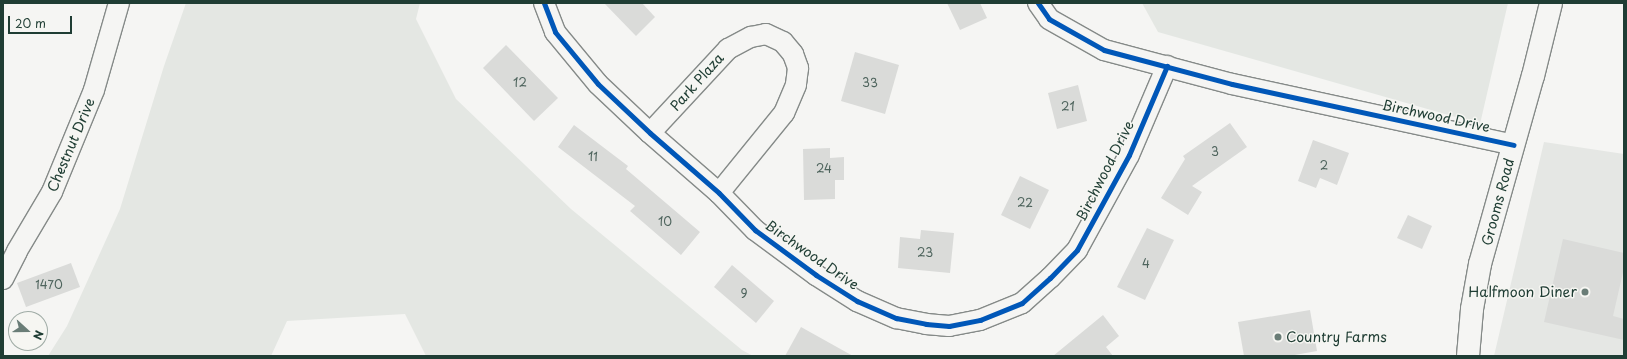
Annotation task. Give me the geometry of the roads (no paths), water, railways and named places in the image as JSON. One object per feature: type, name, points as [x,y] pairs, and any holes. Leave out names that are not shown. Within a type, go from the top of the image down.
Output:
[{"type":"street","name":"Chestnut Drive","points":[[3,279],[17,251],[52,192],[94,90],[119,3]]},
{"type":"street","name":"Birchwood Drive","points":[[544,3],[555,32],[598,84],[650,133],[719,192],[755,230],[816,275],[857,301],[896,318],[926,324],[949,326],[980,320],[1022,303],[1050,278],[1077,250],[1129,155],[1167,66]]},
{"type":"street","name":"Birchwood Drive","points":[[1038,3],[1048,19],[1104,50],[1232,84],[1513,145]]},
{"type":"street","name":"Grooms Road","points":[[1468,356],[1472,310],[1480,264],[1533,76],[1551,3]]},
{"type":"street","name":"Park Plaza","points":[[650,133],[728,49],[751,37],[766,34],[783,42],[793,54],[798,68],[796,85],[784,114],[719,192]]},
{"type":"place","name":"Halfmoon Diner","points":[[1585,292]]},
{"type":"place","name":"Country Farms","points":[[1278,337]]}]
